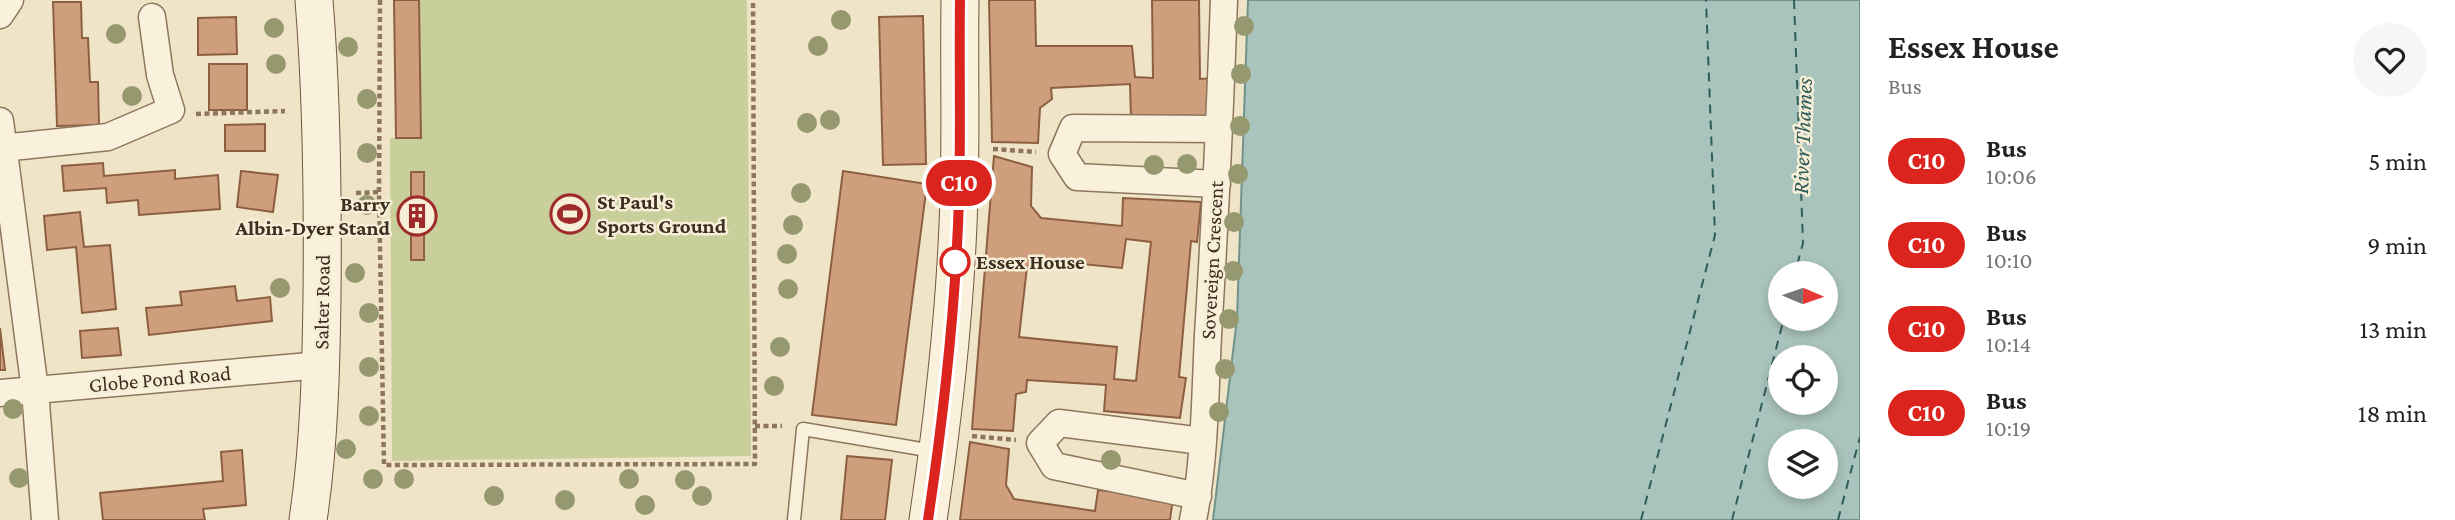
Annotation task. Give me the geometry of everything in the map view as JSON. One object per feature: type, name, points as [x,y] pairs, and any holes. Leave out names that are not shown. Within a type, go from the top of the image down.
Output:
[{"type":"main road","name":"Salter Road","points":[[308,520],[321,365],[323,194],[314,0]]},
{"type":"main road","points":[[928,520],[949,369],[959,197],[960,0]]},
{"type":"street","points":[[0,15],[10,0]]},
{"type":"street","name":"Sovereign Crescent","points":[[1196,508],[1217,184],[1224,0]]},
{"type":"street","points":[[1,149],[108,137],[170,110],[160,75],[152,18]]},
{"type":"street","points":[[0,121],[1,149],[35,390],[45,520]]},
{"type":"street","points":[[1217,184],[1077,177],[1062,154],[1073,128],[1219,129]]},
{"type":"street","name":"Globe Pond Road","points":[[0,393],[321,365]]},
{"type":"street","points":[[1196,508],[1054,466],[1040,443],[1059,422],[1202,441]]},
{"type":"lane","points":[[794,520],[803,429],[938,452]]},
{"type":"path","points":[[380,0],[379,192],[384,465],[755,464],[753,0]]},
{"type":"path","points":[[170,110],[205,115],[285,111]]},
{"type":"path","points":[[989,149],[1006,149]]},
{"type":"path","points":[[354,193],[379,192]]},
{"type":"path","points":[[755,426],[772,425]]},
{"type":"green space","name":"St Paul's Sports Ground","points":[[394,0],[747,0],[751,456],[392,461],[390,138],[396,138]]},
{"type":"water","name":"River Thames","points":[[1248,0],[1860,0],[1860,520],[1213,520],[1237,318]]},
{"type":"building","points":[[394,0],[419,0],[421,138],[396,138]]},
{"type":"building","points":[[989,0],[1035,0],[1036,46],[1132,46],[1135,77],[1153,78],[1152,0],[1199,0],[1200,79],[1213,78],[1211,117],[1131,117],[1130,84],[1051,88],[1052,99],[1040,108],[1038,143],[992,142]]},
{"type":"building","points":[[53,2],[81,2],[82,38],[88,38],[90,82],[98,82],[99,125],[57,126]]},
{"type":"building","points":[[923,16],[926,164],[883,165],[879,17]]},
{"type":"building","points":[[236,17],[237,54],[198,55],[198,18]]},
{"type":"building","points":[[209,64],[247,64],[247,110],[209,110]]},
{"type":"building","points":[[265,124],[265,151],[225,151],[225,125]]},
{"type":"building","points":[[994,156],[1032,167],[1031,206],[1041,218],[1122,226],[1123,198],[1201,202],[1197,242],[1191,241],[1179,377],[1186,378],[1180,418],[1104,411],[1106,385],[1027,380],[1026,392],[1016,394],[1013,431],[972,429]],"holes":[[[1126,239],[1151,242],[1136,381],[1114,379],[1117,347],[1019,337],[1027,267],[1041,269],[1042,260],[1122,268]]]},
{"type":"building","points":[[103,163],[104,176],[175,170],[175,179],[218,175],[220,209],[139,215],[138,200],[107,203],[106,188],[64,191],[62,166]]},
{"type":"building","points":[[241,171],[278,175],[273,212],[237,207]]},
{"type":"building","points":[[843,171],[927,184],[896,425],[812,415]]},
{"type":"building","name":"Barry Albin-Dyer Stand","points":[[411,172],[424,172],[424,260],[411,260]]},
{"type":"building","points":[[80,212],[84,247],[110,245],[116,309],[82,313],[76,247],[47,250],[44,216]]},
{"type":"building","points":[[235,286],[237,301],[270,297],[272,321],[149,335],[146,308],[182,305],[180,292]]},
{"type":"building","points":[[0,328],[5,370],[0,370]]},
{"type":"building","points":[[118,328],[121,355],[82,358],[80,331]]},
{"type":"building","points":[[970,442],[1009,449],[1006,485],[1014,499],[1095,511],[1098,490],[1173,498],[1170,520],[960,520]]},
{"type":"building","points":[[242,450],[246,505],[203,509],[205,520],[103,520],[100,493],[223,481],[221,452]]},
{"type":"building","points":[[847,456],[892,460],[885,520],[841,520]]},
{"type":"ferry route","points":[[1641,520],[1715,235],[1706,0]]},
{"type":"ferry route","points":[[1794,0],[1803,243],[1798,261]]},
{"type":"ferry route","points":[[1732,520],[1781,331]]},
{"type":"ferry route","points":[[1838,520],[1860,437]]},
{"type":"bus line","name":"C10","points":[[928,520],[949,369],[959,197],[960,0]]},
{"type":"place","name":"St Paul's Sports Ground","points":[[570,214]]},
{"type":"place","name":"Barry Albin-Dyer Stand","points":[[417,216]]},
{"type":"place","name":"Essex House","points":[[955,262]]}]
